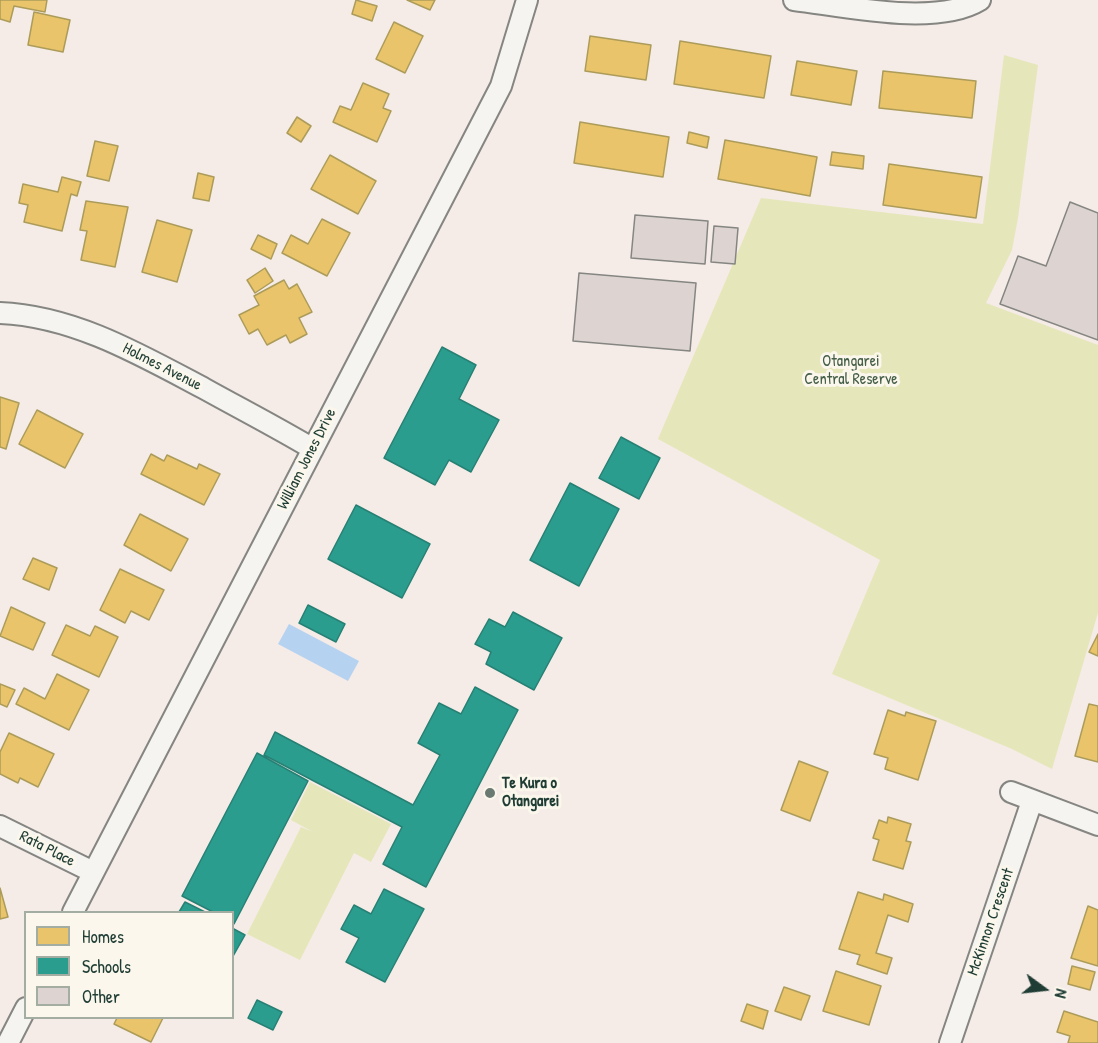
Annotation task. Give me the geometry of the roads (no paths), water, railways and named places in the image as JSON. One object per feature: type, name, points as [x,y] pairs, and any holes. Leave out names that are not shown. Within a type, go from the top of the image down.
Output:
[{"type":"street","name":"William Jones Drive","points":[[74,911],[501,86],[527,0]]},
{"type":"street","points":[[794,0],[916,15],[971,5],[980,0]]},
{"type":"street","name":"Holmes Avenue","points":[[0,313],[16,314],[87,331],[126,348],[313,449]]},
{"type":"street","points":[[1011,792],[1098,825]]},
{"type":"street","name":"McKinnon Crescent","points":[[950,1043],[1032,801]]},
{"type":"street","name":"Rata Place","points":[[0,826],[93,872]]},
{"type":"street","points":[[8,1043],[24,1012]]},
{"type":"water","points":[[289,624],[359,661],[348,681],[278,644]]},
{"type":"place","name":"Te Kura o Otangarei","points":[[490,793]]},
{"type":"park label","name":"Otangarei Central Reserve","points":[[851,371]]}]
